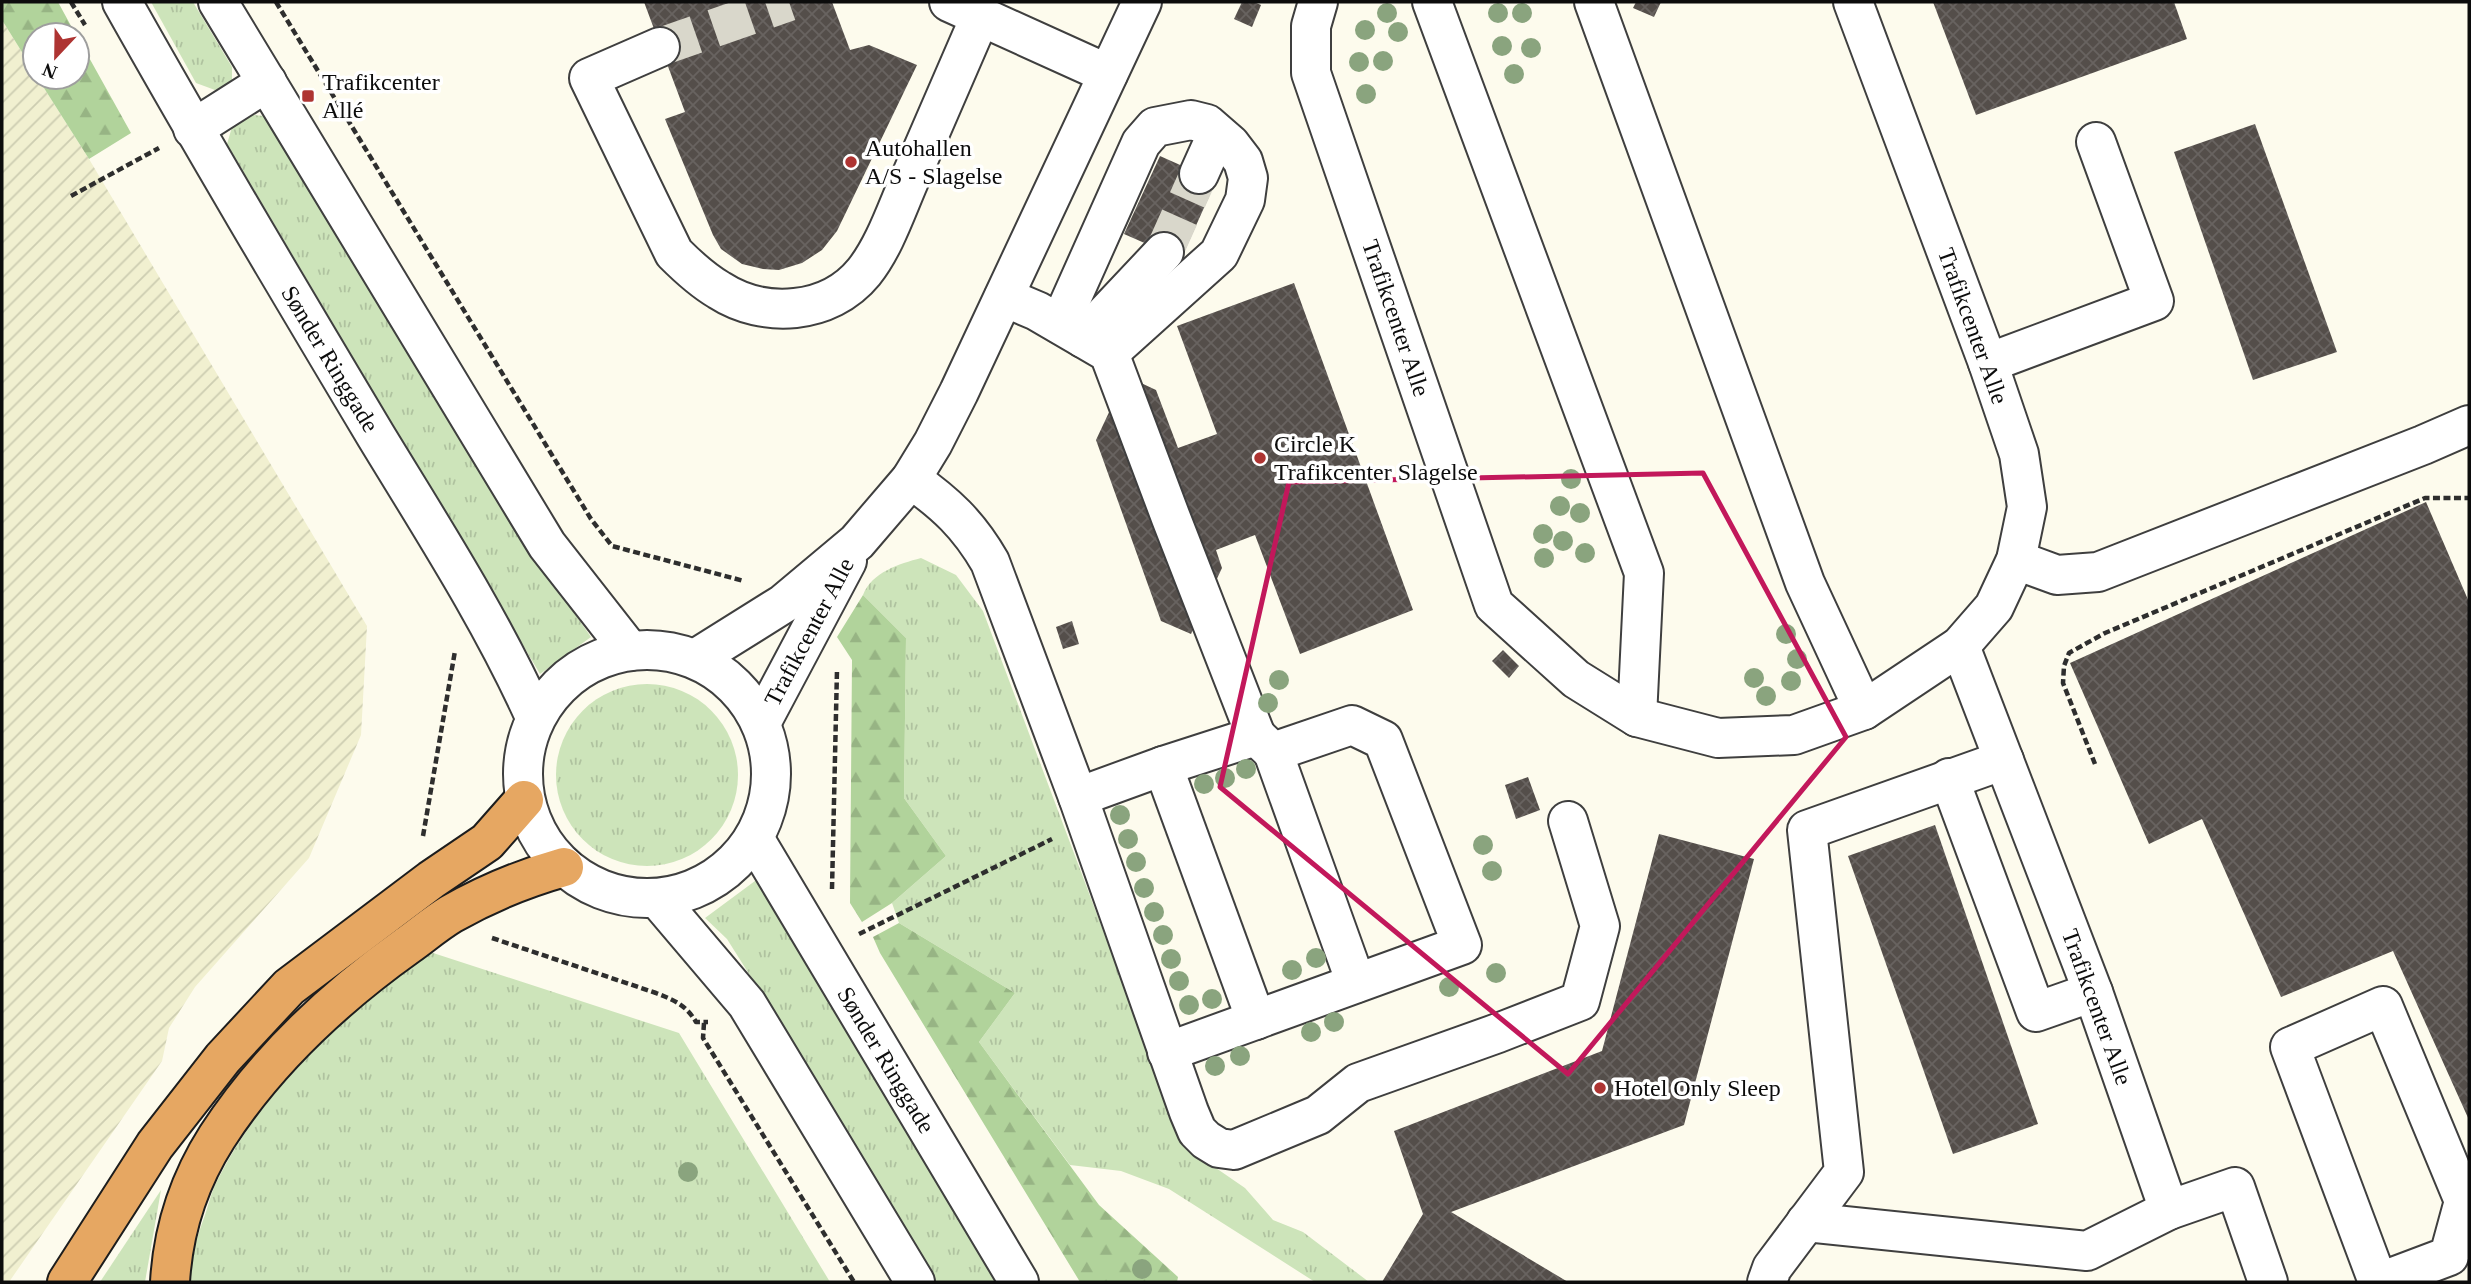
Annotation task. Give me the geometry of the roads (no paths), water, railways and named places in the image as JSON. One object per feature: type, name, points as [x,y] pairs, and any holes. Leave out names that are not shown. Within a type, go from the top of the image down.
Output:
[{"type":"highway","points":[[67,1282],[155,1145],[223,1058],[289,988],[431,880],[487,842],[524,800]]},
{"type":"highway","points":[[170,1282],[172,1251],[182,1212],[216,1138],[248,1094],[316,1019],[382,964],[450,915],[533,876],[564,867]]},
{"type":"street","name":"Sønder Ringgade","points":[[122,2],[193,129],[470,593],[535,717]]},
{"type":"street","points":[[218,2],[547,545],[630,650]]},
{"type":"street","name":"Trafikcenter Alle","points":[[695,659],[783,604],[857,542],[911,479],[938,435],[1142,2]]},
{"type":"street","name":"Trafikcenter Alle","points":[[1318,2],[1311,26],[1311,73],[1494,605],[1576,679],[1637,717],[1718,738],[1794,735],[1864,710],[1960,646],[1994,607],[2016,560],[2027,507],[2019,454],[1988,363],[1853,2]]},
{"type":"street","points":[[1433,2],[1644,573],[1637,717]]},
{"type":"street","points":[[1594,2],[1805,583],[1864,710]]},
{"type":"street","points":[[660,47],[589,78],[674,253],[696,274],[721,292],[752,305],[780,310],[807,307],[828,299],[848,287],[864,272],[878,249],[965,8],[1108,74]]},
{"type":"street","points":[[193,129],[267,82]]},
{"type":"street","points":[[1191,120],[1207,124],[1230,144],[1243,162],[1248,178],[1245,200],[1219,254],[1084,338],[1141,143],[1155,127],[1191,120]]},
{"type":"street","points":[[1199,174],[1217,134]]},
{"type":"street","points":[[1988,363],[2154,301],[2096,142]]},
{"type":"street","points":[[1084,338],[1164,252]]},
{"type":"street","points":[[1004,297],[1037,311],[1084,338],[1171,518],[1265,744],[1356,983]]},
{"type":"street","points":[[2016,560],[2057,575],[2098,572],[2469,425]]},
{"type":"street","points":[[911,479],[958,517],[990,562],[1197,1131],[1219,1148],[1234,1150],[1318,1115],[1357,1083],[1498,1034],[1580,1001],[1600,926],[1568,821]]},
{"type":"street","name":"Trafikcenter Alle","points":[[761,723],[857,542]]},
{"type":"street","name":"Trafikcenter Alle","points":[[1960,646],[2093,992],[2169,1210]]},
{"type":"street","points":[[652,649],[695,659],[722,674],[745,696],[761,723],[769,751],[771,781],[766,810],[754,838],[736,861],[713,880],[685,893],[657,898],[623,897],[592,886],[564,867],[546,848],[533,825],[524,800],[522,772],[526,744],[535,717],[552,692],[575,672],[601,658],[630,650],[652,649]]},
{"type":"street","points":[[1082,809],[1163,766],[1352,725],[1383,740],[1462,945],[1167,1052]]},
{"type":"street","points":[[1767,1282],[1772,1268],[1844,1172],[1807,830],[2004,760]]},
{"type":"street","points":[[1163,766],[1256,1020]]},
{"type":"street","points":[[1948,778],[2036,1012],[2093,992]]},
{"type":"street","name":"Sønder Ringgade","points":[[754,838],[1019,1282]]},
{"type":"street","points":[[657,898],[747,1004],[915,1282]]},
{"type":"street","points":[[2383,1006],[2464,1201],[2449,1256],[2379,1282],[2290,1047],[2383,1006]]},
{"type":"street","points":[[1806,1223],[2087,1251],[2169,1210],[2235,1187],[2268,1282]]},
{"type":"tunnel","points":[[660,47],[789,2]]},
{"type":"tunnel","points":[[1164,252],[1199,174]]},
{"type":"place","name":"Trafikcenter Allé","points":[[308,96]]},
{"type":"place","name":"Autohallen A/S - Slagelse","points":[[851,162]]},
{"type":"place","name":"Circle K Trafikcenter Slagelse","points":[[1260,458]]},
{"type":"place","name":"Hotel Only Sleep","points":[[1600,1088]]}]
